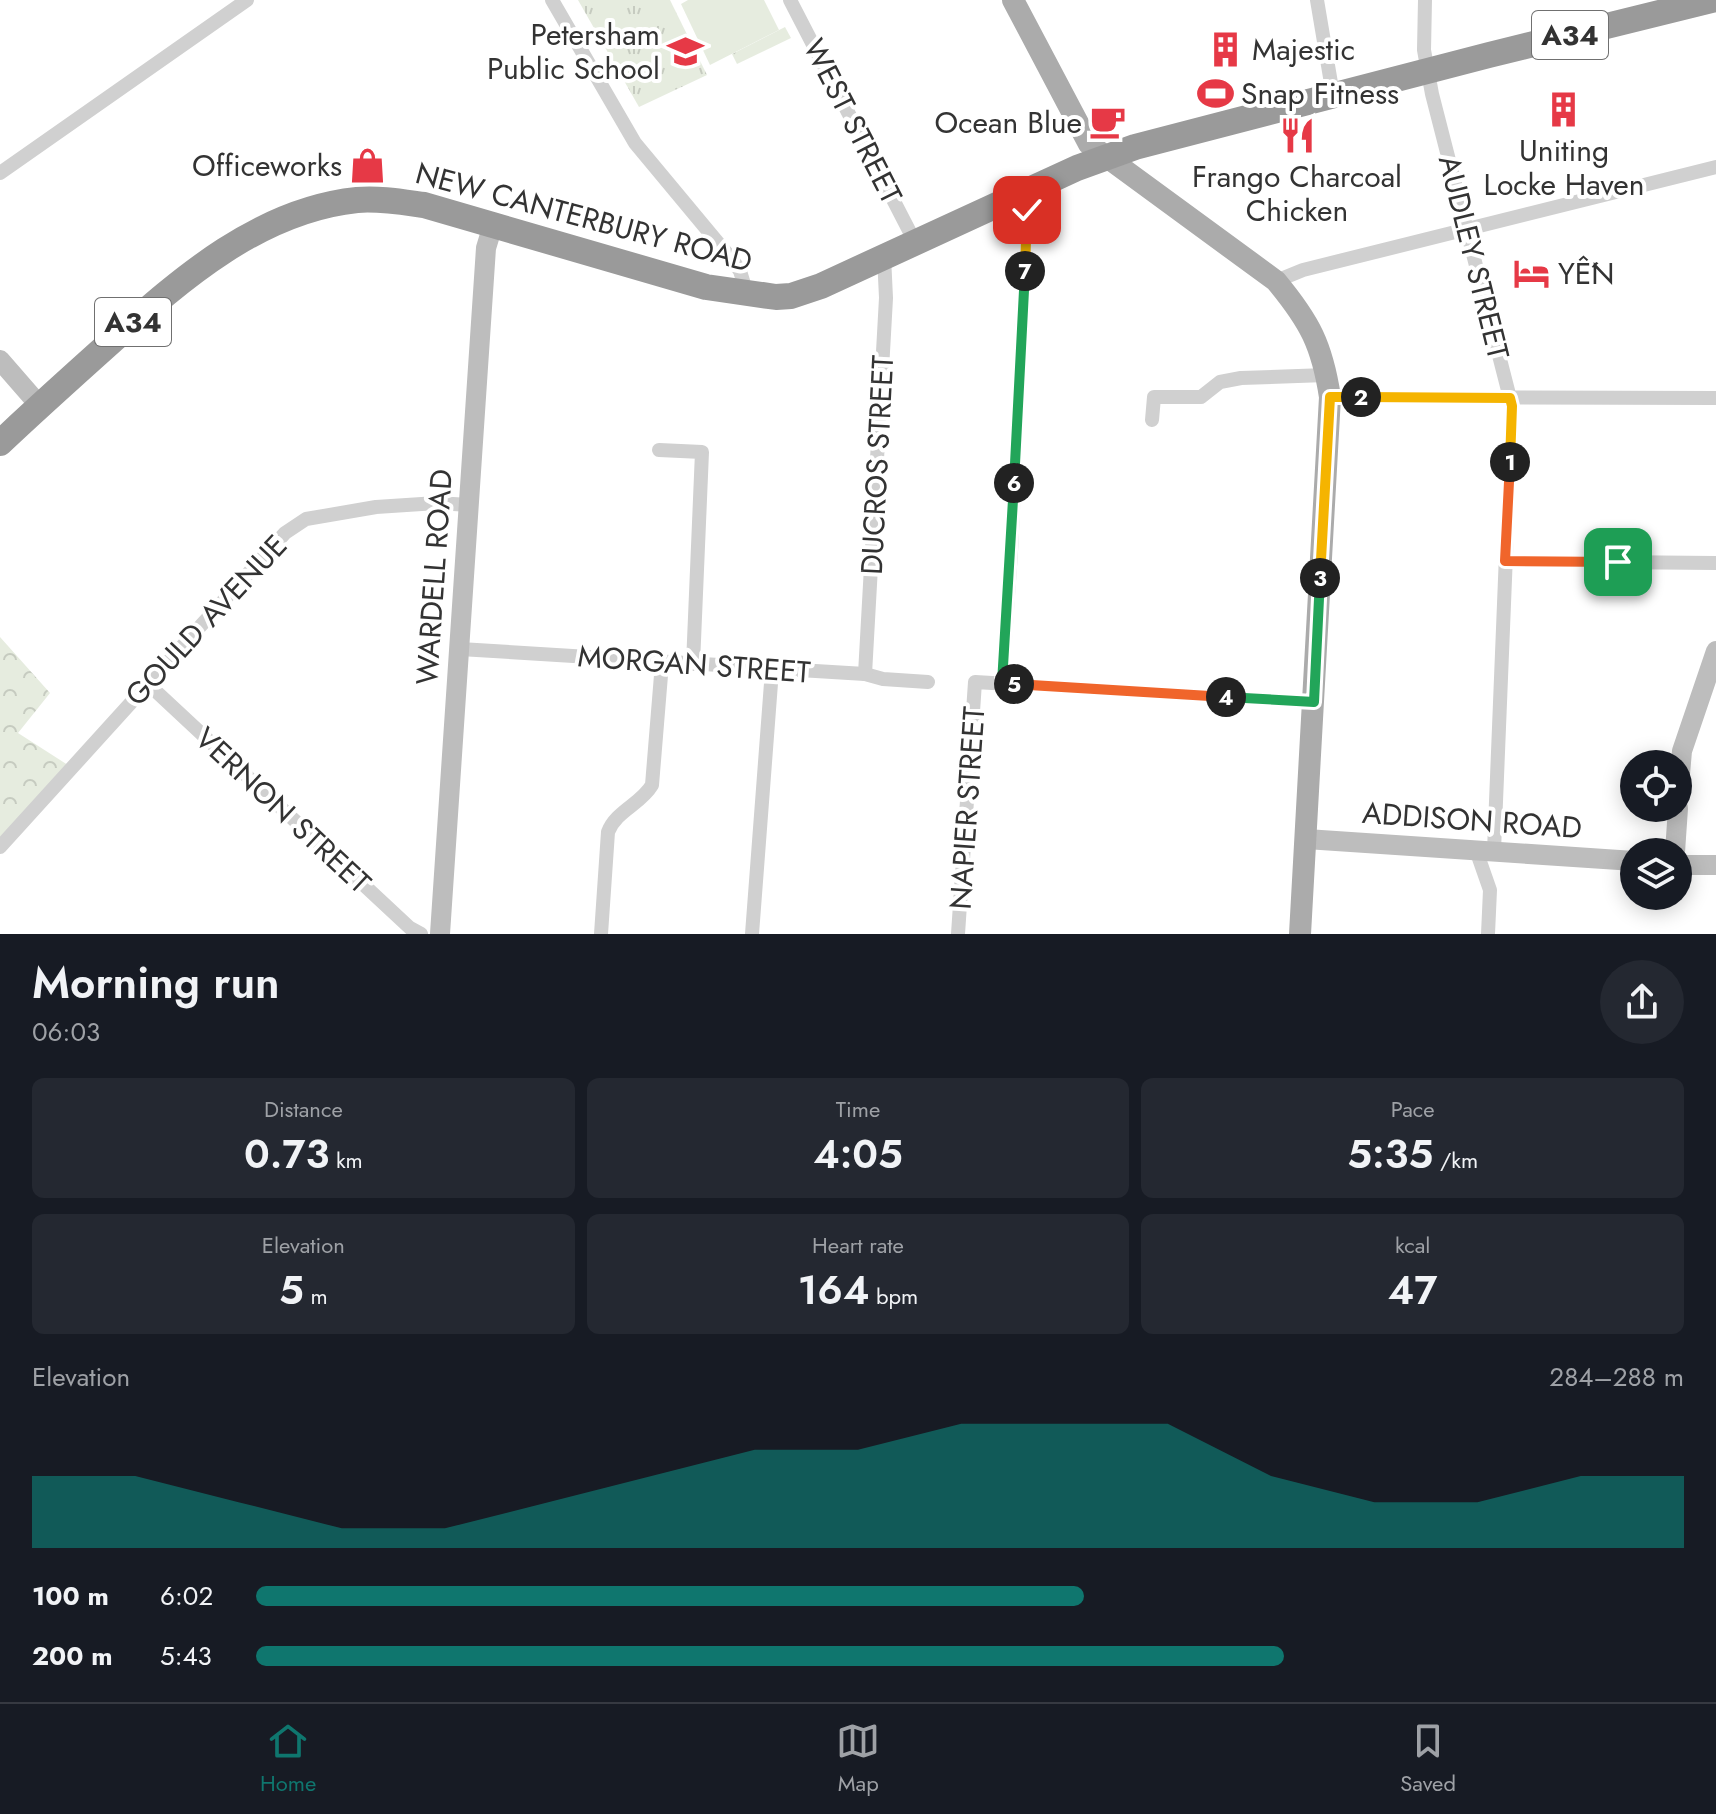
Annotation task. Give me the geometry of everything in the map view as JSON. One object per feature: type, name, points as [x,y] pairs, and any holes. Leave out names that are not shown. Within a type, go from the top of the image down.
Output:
[{"type":"highway","name":"NEW CANTERBURY ROAD","points":[[0,443],[194,270],[281,221],[331,205],[377,200],[424,205],[669,278],[776,297],[806,292],[1026,191],[1135,147],[1682,4],[1712,0]]},
{"type":"main road","points":[[1013,0],[1089,144],[1276,281],[1300,310],[1317,340],[1328,386],[1300,934]]},
{"type":"street","points":[[0,173],[247,0]]},
{"type":"street","points":[[552,0],[635,143],[734,262],[747,294]]},
{"type":"street","name":"WEST STREET","points":[[790,0],[915,242]]},
{"type":"street","points":[[1317,0],[1333,95]]},
{"type":"street","name":"AUDLEY STREET","points":[[1425,0],[1424,50],[1427,70],[1510,398],[1512,427],[1485,850],[1490,890],[1488,934]]},
{"type":"street","points":[[1276,281],[1303,270],[1716,167]]},
{"type":"street","points":[[1026,191],[1026,245],[1002,683],[1314,702]]},
{"type":"street","name":"WARDELL ROAD","points":[[440,934],[486,248],[493,225]]},
{"type":"street","name":"DUCROS STREET","points":[[865,674],[886,298],[884,256]]},
{"type":"street","points":[[0,360],[40,406]]},
{"type":"street","points":[[1152,420],[1154,397],[1201,397],[1220,382],[1241,378],[1510,398],[1716,398]]},
{"type":"street","points":[[659,450],[702,452],[693,664]]},
{"type":"street","name":"GOULD AVENUE","points":[[0,847],[147,683],[285,533],[297,524],[320,516],[376,507],[437,503],[469,505]]},
{"type":"street","points":[[1505,561],[1716,563]]},
{"type":"street","name":"MORGAN STREET","points":[[460,649],[865,674],[883,679],[928,682]]},
{"type":"street","points":[[1682,750],[1716,651]]},
{"type":"street","points":[[601,934],[608,832],[616,819],[648,793],[652,785],[662,663]]},
{"type":"street","points":[[752,934],[772,670]]},
{"type":"street","name":"NAPIER STREET","points":[[958,934],[975,682],[1002,683]]},
{"type":"street","name":"VERNON STREET","points":[[147,683],[302,830],[410,928],[421,934]]},
{"type":"street","name":"ADDISON ROAD","points":[[1306,839],[1620,860]]},
{"type":"street","points":[[1692,863],[1716,865]]},
{"type":"green space","points":[[578,0],[670,0],[707,75],[639,107]]},
{"type":"green space","points":[[688,0],[764,0],[779,30],[710,65],[681,4]]},
{"type":"green space","points":[[785,27],[791,38],[737,64],[732,54]]},
{"type":"green space","points":[[0,637],[50,693],[18,733],[71,767],[0,843]]},
{"type":"place","name":"Majestic","points":[[1226,49]]},
{"type":"place","name":"Petersham Public School","points":[[686,51]]},
{"type":"place","name":"Snap Fitness","points":[[1215,93]]},
{"type":"place","name":"Uniting Locke Haven","points":[[1564,109]]},
{"type":"place","name":"Ocean Blue","points":[[1108,122]]},
{"type":"place","name":"Frango Charcoal Chicken","points":[[1297,135]]},
{"type":"place","name":"Officeworks","points":[[368,165]]},
{"type":"place","name":"YẾN","points":[[1532,273]]},
{"type":"route","points":[[1027,210],[1002,683],[1314,702],[1330,397],[1510,398],[1512,427],[1505,561],[1618,562]]}]
